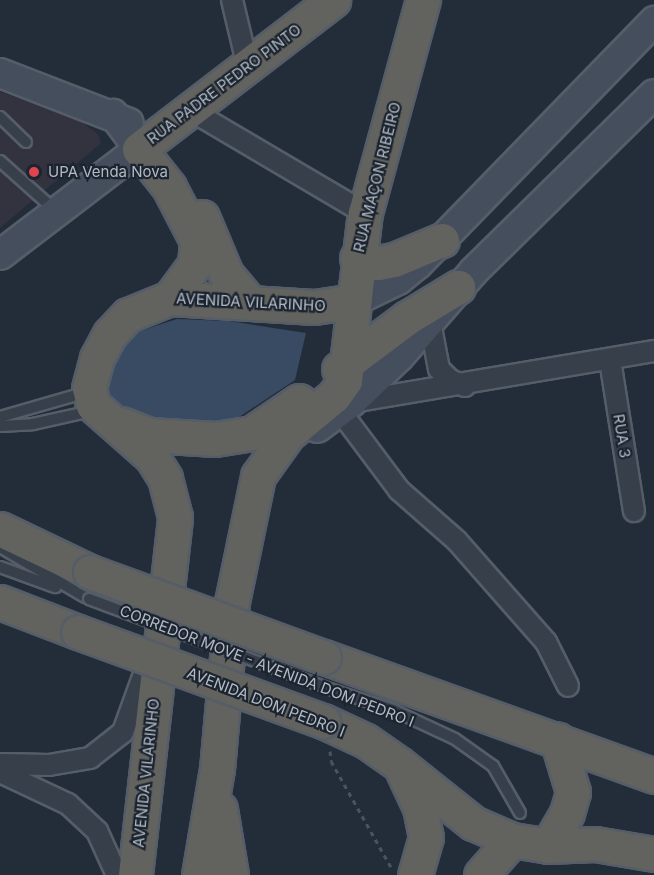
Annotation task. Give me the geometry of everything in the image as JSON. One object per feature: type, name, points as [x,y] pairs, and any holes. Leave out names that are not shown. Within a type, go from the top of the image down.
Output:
[{"type":"highway","name":"RUA PADRE PEDRO PINTO","points":[[146,143],[333,0]]},
{"type":"highway","name":"RUA MAÇON RIBEIRO","points":[[252,502],[258,476],[272,453],[288,434],[334,396],[345,380],[350,360],[357,258],[365,213],[423,0]]},
{"type":"highway","points":[[146,143],[197,241],[195,264],[170,298]]},
{"type":"highway","points":[[146,143],[194,200],[226,274],[249,301]]},
{"type":"highway","points":[[357,258],[378,263],[394,260],[442,240]]},
{"type":"highway","points":[[96,405],[150,435],[183,439],[252,433],[273,421],[407,318],[458,287]]},
{"type":"highway","name":"AVENIDA VILARINHO","points":[[135,875],[175,517],[165,478],[152,457],[96,405],[97,358],[110,334],[128,315],[170,298],[249,301],[314,307],[355,301]]},
{"type":"highway","points":[[199,875],[217,769],[232,602],[252,502]]},
{"type":"highway","points":[[0,529],[88,585],[324,672],[557,739],[654,776]]},
{"type":"highway","name":"AVENIDA DOM PEDRO I","points":[[0,602],[323,721],[366,741],[399,764],[473,823],[516,826],[548,846],[595,844],[654,854]]},
{"type":"highway","points":[[548,846],[567,813],[573,792],[557,739]]},
{"type":"highway","points":[[399,764],[420,807],[426,837],[415,875]]},
{"type":"highway","points":[[217,769],[223,841],[231,875]]},
{"type":"highway","points":[[481,875],[516,826]]},
{"type":"main road","name":"AVENIDA VILARINHO","points":[[355,301],[398,280],[442,240],[654,21]]},
{"type":"main road","points":[[0,73],[113,114],[146,143]]},
{"type":"main road","points":[[252,502],[281,464],[312,432],[346,407],[429,322],[458,287],[654,94]]},
{"type":"main road","name":"RUA PADRE PEDRO PINTO","points":[[0,255],[146,143]]},
{"type":"street","points":[[232,0],[248,67]]},
{"type":"street","points":[[190,110],[365,213]]},
{"type":"street","points":[[429,322],[439,369],[450,380],[465,386]]},
{"type":"street","points":[[568,686],[546,642],[457,541],[399,490],[346,407],[654,351]]},
{"type":"street","name":"RUA 3","points":[[610,360],[634,511]]},
{"type":"street","points":[[0,764],[50,765],[90,758],[123,732],[162,627]]},
{"type":"street","points":[[596,753],[654,759]]},
{"type":"street","points":[[0,772],[68,804],[97,831],[117,875]]},
{"type":"lane","points":[[0,117],[27,142]]},
{"type":"lane","points":[[0,161],[56,211]]},
{"type":"lane","points":[[0,417],[96,405]]},
{"type":"lane","points":[[0,426],[33,424],[96,405]]},
{"type":"lane","points":[[0,547],[45,575],[88,585]]},
{"type":"lane","points":[[0,567],[88,585]]},
{"type":"lane","points":[[45,575],[88,585]]},
{"type":"lane","name":"CORREDOR MOVE - AVENIDA DOM PEDRO I","points":[[324,672],[393,710],[454,739],[493,766],[516,826]]},
{"type":"path","points":[[331,761],[395,875]]},
{"type":"shaded area","name":"UPA Venda Nova","points":[[0,92],[75,117],[98,134],[101,143],[0,228]]},
{"type":"water","points":[[177,319],[229,321],[306,333],[295,380],[227,425],[137,421],[103,393],[113,354],[140,331]]},
{"type":"place","name":"UPA Venda Nova","points":[[34,172]]}]
